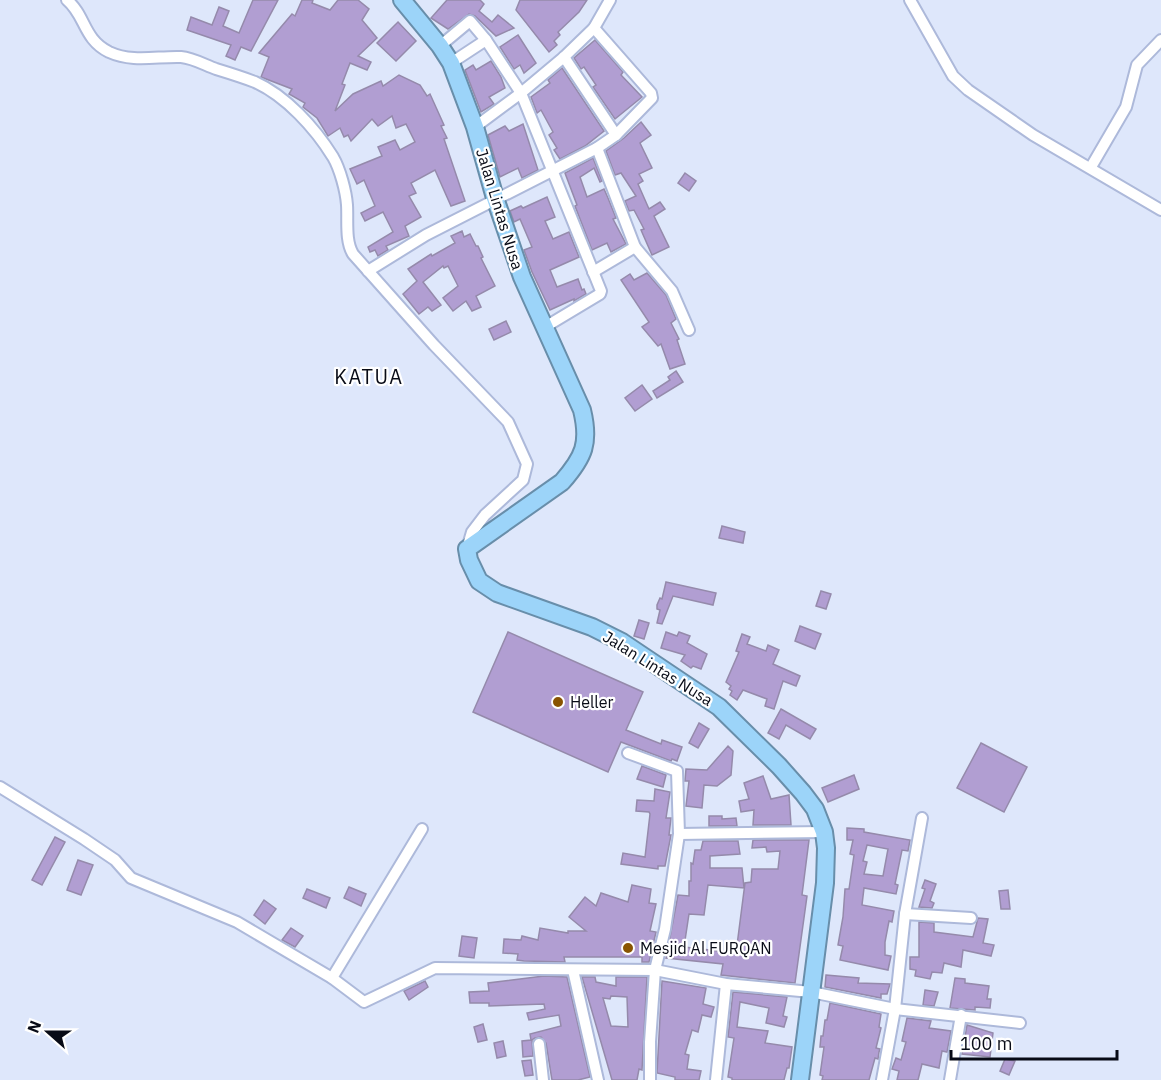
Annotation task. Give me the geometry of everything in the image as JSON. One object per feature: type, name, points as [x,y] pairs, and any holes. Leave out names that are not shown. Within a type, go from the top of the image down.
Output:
[{"type":"highway","name":"Jalan Lintas Nusa","points":[[402,0],[451,63],[475,127],[495,198],[522,277],[582,410],[586,429],[579,461],[562,482],[467,549],[479,581],[496,593],[592,627],[622,642],[718,707],[779,766],[815,809],[824,832],[825,883],[800,1080]]},
{"type":"street","points":[[67,0],[73,6],[90,38],[112,53],[139,59],[184,57],[255,82],[292,108],[315,133],[334,160],[346,199],[350,249],[508,422],[527,464],[523,480],[485,515],[472,532],[467,549]]},
{"type":"street","points":[[475,127],[564,57],[594,28],[610,0]]},
{"type":"street","points":[[910,0],[953,76],[968,90],[1033,135],[1161,210]]},
{"type":"street","points":[[440,46],[470,21],[486,40],[521,93],[601,291],[600,294],[545,327]]},
{"type":"street","points":[[368,271],[426,234],[597,148],[616,135],[652,98],[651,93],[594,28]]},
{"type":"street","points":[[451,63],[486,40]]},
{"type":"street","points":[[1091,167],[1126,106],[1137,65],[1161,40]]},
{"type":"street","points":[[564,57],[616,135]]},
{"type":"street","points":[[597,148],[635,247],[672,291],[689,330]]},
{"type":"street","points":[[593,272],[635,247]]},
{"type":"street","points":[[628,753],[676,770],[679,834],[665,929],[655,970],[650,1036],[650,1080]]},
{"type":"street","points":[[0,788],[115,860],[131,878],[237,922],[332,978],[364,1002],[435,968],[655,970],[726,984],[811,992],[895,1009],[1020,1023]]},
{"type":"street","points":[[882,1080],[895,1009],[905,914],[922,818]]},
{"type":"street","points":[[332,978],[422,829]]},
{"type":"street","points":[[679,834],[824,832]]},
{"type":"street","points":[[905,914],[972,918]]},
{"type":"street","points":[[573,970],[598,1080]]},
{"type":"street","points":[[716,1080],[726,984]]},
{"type":"street","points":[[950,1080],[961,1015]]},
{"type":"street","points":[[539,1044],[543,1080]]},
{"type":"building","points":[[253,0],[278,0],[251,51],[241,47],[235,60],[226,56],[231,45],[187,30],[191,17],[212,25],[219,7],[229,11],[223,26],[239,33]]},
{"type":"building","points":[[302,0],[313,0],[312,3],[330,10],[338,0],[358,0],[369,9],[362,20],[377,38],[358,56],[371,62],[367,70],[350,63],[335,111],[353,94],[381,81],[383,86],[399,75],[420,85],[427,96],[430,94],[444,125],[441,126],[447,138],[444,139],[465,201],[451,206],[435,170],[411,183],[416,193],[409,196],[421,217],[405,226],[409,236],[386,246],[388,250],[378,256],[375,250],[370,252],[368,247],[393,232],[383,212],[365,221],[361,213],[375,206],[364,180],[357,184],[350,169],[382,156],[378,147],[395,140],[400,150],[415,142],[406,124],[396,128],[392,116],[378,126],[372,119],[351,141],[348,135],[344,137],[340,128],[328,136],[317,118],[303,107],[305,103],[289,94],[292,89],[261,77],[269,57],[259,53],[292,14],[295,16]]},
{"type":"building","points":[[447,0],[480,0],[484,4],[479,11],[492,22],[498,15],[514,28],[496,36],[475,16],[469,14],[448,29],[431,18]]},
{"type":"building","points":[[520,0],[587,0],[579,12],[558,32],[560,35],[554,41],[557,45],[549,52],[516,10]]},
{"type":"building","points":[[398,22],[416,41],[396,61],[377,43]]},
{"type":"building","points":[[518,35],[536,63],[524,73],[520,65],[514,69],[500,47]]},
{"type":"building","points":[[595,40],[623,72],[621,75],[642,97],[615,119],[593,87],[596,85],[584,67],[581,69],[574,58]]},
{"type":"building","points":[[491,61],[505,88],[489,97],[494,104],[481,112],[465,70],[473,65],[476,70]]},
{"type":"building","points":[[562,68],[604,131],[585,146],[560,159],[554,150],[557,148],[549,135],[553,132],[541,110],[537,113],[531,97],[550,83],[548,80]]},
{"type":"building","points":[[641,122],[651,135],[640,143],[652,168],[639,174],[643,181],[638,184],[649,209],[660,202],[665,209],[654,216],[669,247],[652,255],[641,230],[644,229],[634,210],[629,211],[625,201],[636,196],[621,173],[615,175],[606,151]]},
{"type":"building","points":[[523,124],[538,170],[522,178],[518,168],[500,177],[488,135],[505,126],[509,131]]},
{"type":"building","points":[[593,158],[602,181],[600,182],[594,168],[580,177],[587,197],[604,189],[608,198],[616,218],[613,219],[626,244],[611,252],[607,243],[592,250],[565,173]]},
{"type":"building","points":[[685,173],[696,181],[689,191],[678,183]]},
{"type":"building","points":[[547,197],[555,217],[545,221],[553,239],[569,232],[579,257],[550,270],[557,287],[578,279],[586,294],[550,310],[524,250],[532,247],[520,219],[514,222],[510,211]]},
{"type":"building","points":[[462,231],[464,237],[470,234],[478,246],[483,257],[481,258],[495,286],[476,296],[481,307],[472,311],[466,301],[453,311],[443,298],[458,286],[448,266],[444,268],[443,266],[423,282],[441,305],[432,311],[428,307],[419,314],[403,294],[417,281],[408,269],[431,254],[432,256],[455,243],[451,236]]},
{"type":"building","points":[[647,273],[666,295],[676,319],[671,323],[679,339],[677,340],[685,364],[670,369],[661,344],[658,346],[642,327],[649,322],[621,280],[630,274],[634,280]]},
{"type":"building","points":[[506,321],[511,332],[494,340],[489,329]]},
{"type":"building","points":[[676,371],[683,382],[657,398],[653,391],[670,380],[668,377]]},
{"type":"building","points":[[642,385],[652,399],[635,411],[625,398]]},
{"type":"building","points":[[722,526],[745,532],[743,543],[719,538]]},
{"type":"building","points":[[666,582],[716,593],[713,605],[673,596],[662,624],[657,623],[660,610],[657,609],[657,605],[660,598],[662,599]]},
{"type":"building","points":[[821,591],[831,594],[826,609],[816,606]]},
{"type":"building","points":[[639,620],[649,623],[644,639],[634,636]]},
{"type":"building","points":[[800,626],[821,634],[815,649],[795,641]]},
{"type":"building","name":"Heller","points":[[508,632],[643,692],[626,730],[661,744],[662,740],[682,747],[677,761],[672,759],[671,761],[621,742],[608,772],[473,712]]},
{"type":"building","points":[[666,632],[677,636],[679,632],[690,636],[687,643],[707,654],[701,669],[693,666],[691,668],[681,661],[685,655],[661,648]]},
{"type":"building","points":[[742,634],[750,637],[747,644],[766,651],[768,645],[779,650],[773,664],[800,676],[796,686],[783,681],[774,709],[765,706],[767,699],[743,690],[737,700],[730,695],[731,686],[726,682],[739,652],[736,651]]},
{"type":"building","points":[[781,709],[816,729],[810,739],[786,725],[779,739],[768,733]]},
{"type":"building","points":[[699,723],[709,729],[698,748],[689,743]]},
{"type":"building","points":[[981,743],[1027,767],[1004,812],[957,788]]},
{"type":"building","points":[[728,746],[733,751],[731,775],[717,786],[704,785],[702,808],[686,806],[689,781],[685,781],[686,769],[707,770]]},
{"type":"building","points":[[642,766],[666,775],[663,787],[637,779]]},
{"type":"building","points":[[854,775],[859,789],[828,802],[822,788]]},
{"type":"building","points":[[763,776],[771,799],[789,795],[791,825],[753,825],[754,810],[741,812],[739,801],[749,799],[744,783]]},
{"type":"building","points":[[655,789],[670,792],[666,818],[671,818],[669,835],[671,835],[665,866],[658,866],[658,869],[621,864],[623,853],[645,857],[650,814],[636,811],[637,800],[654,801]]},
{"type":"building","points":[[709,816],[722,816],[722,819],[736,818],[737,826],[709,826]]},
{"type":"building","points":[[847,828],[864,829],[864,832],[910,840],[908,851],[902,850],[895,884],[898,885],[896,894],[864,888],[862,905],[894,911],[892,922],[889,921],[885,942],[885,955],[891,956],[888,970],[840,960],[843,946],[838,945],[845,889],[849,889],[854,855],[850,854],[853,840],[847,840]],"holes":[[[867,845],[888,849],[883,876],[864,874],[867,862],[863,861]]]},
{"type":"building","points":[[55,837],[65,842],[42,885],[32,880]]},
{"type":"building","points":[[753,840],[809,840],[802,895],[807,896],[795,983],[721,975],[723,964],[666,958],[678,895],[689,896],[691,863],[693,864],[695,850],[701,850],[703,841],[738,841],[740,854],[710,856],[710,868],[742,868],[744,888],[708,885],[704,915],[689,914],[684,947],[736,953],[745,883],[751,882],[752,869],[778,869],[780,851],[767,852],[766,847],[752,848]]},
{"type":"building","points":[[78,860],[93,865],[81,895],[67,890]]},
{"type":"building","points":[[925,880],[936,884],[930,901],[934,903],[932,908],[919,907],[925,889],[922,888]]},
{"type":"building","points":[[632,885],[651,889],[649,903],[656,904],[650,931],[656,932],[649,962],[642,962],[642,957],[564,957],[565,962],[524,961],[517,960],[518,954],[503,953],[504,939],[521,940],[522,936],[538,940],[540,928],[568,933],[568,931],[586,931],[569,917],[585,897],[596,906],[601,893],[628,902]]},
{"type":"building","points":[[349,887],[366,894],[361,906],[344,898]]},
{"type":"building","points":[[307,889],[330,898],[326,908],[303,898]]},
{"type":"building","points":[[1008,890],[1010,909],[1001,909],[999,891]]},
{"type":"building","points":[[264,900],[276,909],[265,924],[254,915]]},
{"type":"building","points":[[978,918],[988,919],[983,943],[994,945],[991,956],[963,950],[961,967],[944,963],[942,973],[932,972],[930,979],[915,976],[916,970],[910,969],[910,957],[919,957],[919,922],[934,923],[934,932],[973,937]]},
{"type":"building","points":[[291,928],[303,936],[295,947],[282,940]]},
{"type":"building","points":[[462,936],[477,938],[474,958],[459,956]]},
{"type":"building","points":[[826,975],[859,978],[858,983],[890,984],[887,994],[881,994],[881,998],[825,987]]},
{"type":"building","points":[[544,976],[567,977],[590,1077],[578,1080],[552,1080],[546,1043],[541,1037],[532,1040],[533,1056],[523,1057],[522,1041],[531,1040],[530,1034],[561,1026],[559,1015],[529,1020],[527,1013],[545,1009],[544,1004],[489,1006],[489,1003],[470,1003],[469,992],[489,991],[488,983]]},
{"type":"building","points":[[582,977],[595,977],[596,982],[616,986],[616,977],[647,977],[642,1070],[639,1069],[637,1080],[612,1080]],"holes":[[[627,997],[628,1027],[611,1026],[603,998]]]},
{"type":"building","points":[[955,978],[965,979],[965,983],[989,986],[987,999],[991,999],[990,1008],[975,1007],[975,1010],[950,1008]]},
{"type":"building","points":[[425,981],[428,987],[409,1000],[404,991]]},
{"type":"building","points":[[662,981],[706,988],[703,1004],[714,1007],[711,1017],[702,1015],[698,1032],[692,1030],[685,1054],[689,1055],[687,1069],[701,1071],[699,1080],[675,1080],[675,1077],[657,1073]]},
{"type":"building","points":[[925,990],[938,992],[934,1006],[923,1005]]},
{"type":"building","points":[[733,992],[787,997],[783,1016],[787,1017],[784,1027],[766,1023],[769,1008],[740,1002],[737,1027],[768,1031],[765,1043],[792,1047],[789,1068],[787,1068],[784,1080],[732,1080],[728,1077],[734,1038],[728,1037]]},
{"type":"building","points":[[830,1003],[881,1014],[879,1027],[881,1028],[876,1048],[880,1049],[869,1080],[822,1080],[823,1076],[820,1075],[824,1047],[820,1047],[821,1036],[823,1036]]},
{"type":"building","points":[[907,1018],[931,1021],[929,1028],[951,1031],[947,1052],[942,1051],[939,1068],[922,1064],[918,1080],[897,1080],[899,1071],[892,1069],[896,1058],[901,1060],[906,1042],[902,1041]]},
{"type":"building","points":[[483,1024],[487,1040],[478,1042],[474,1027]]},
{"type":"building","points":[[967,1025],[993,1033],[990,1057],[962,1054]]},
{"type":"building","points":[[503,1041],[506,1056],[497,1058],[494,1043]]},
{"type":"building","points":[[1005,1059],[1015,1061],[1009,1075],[1000,1071]]},
{"type":"building","points":[[531,1060],[533,1075],[525,1076],[522,1061]]},
{"type":"place","name":"Heller","points":[[558,702]]},
{"type":"place","name":"Mesjid Al FURQAN","points":[[628,948]]},
{"type":"district","name":"KATUA","points":[[369,376]]}]
